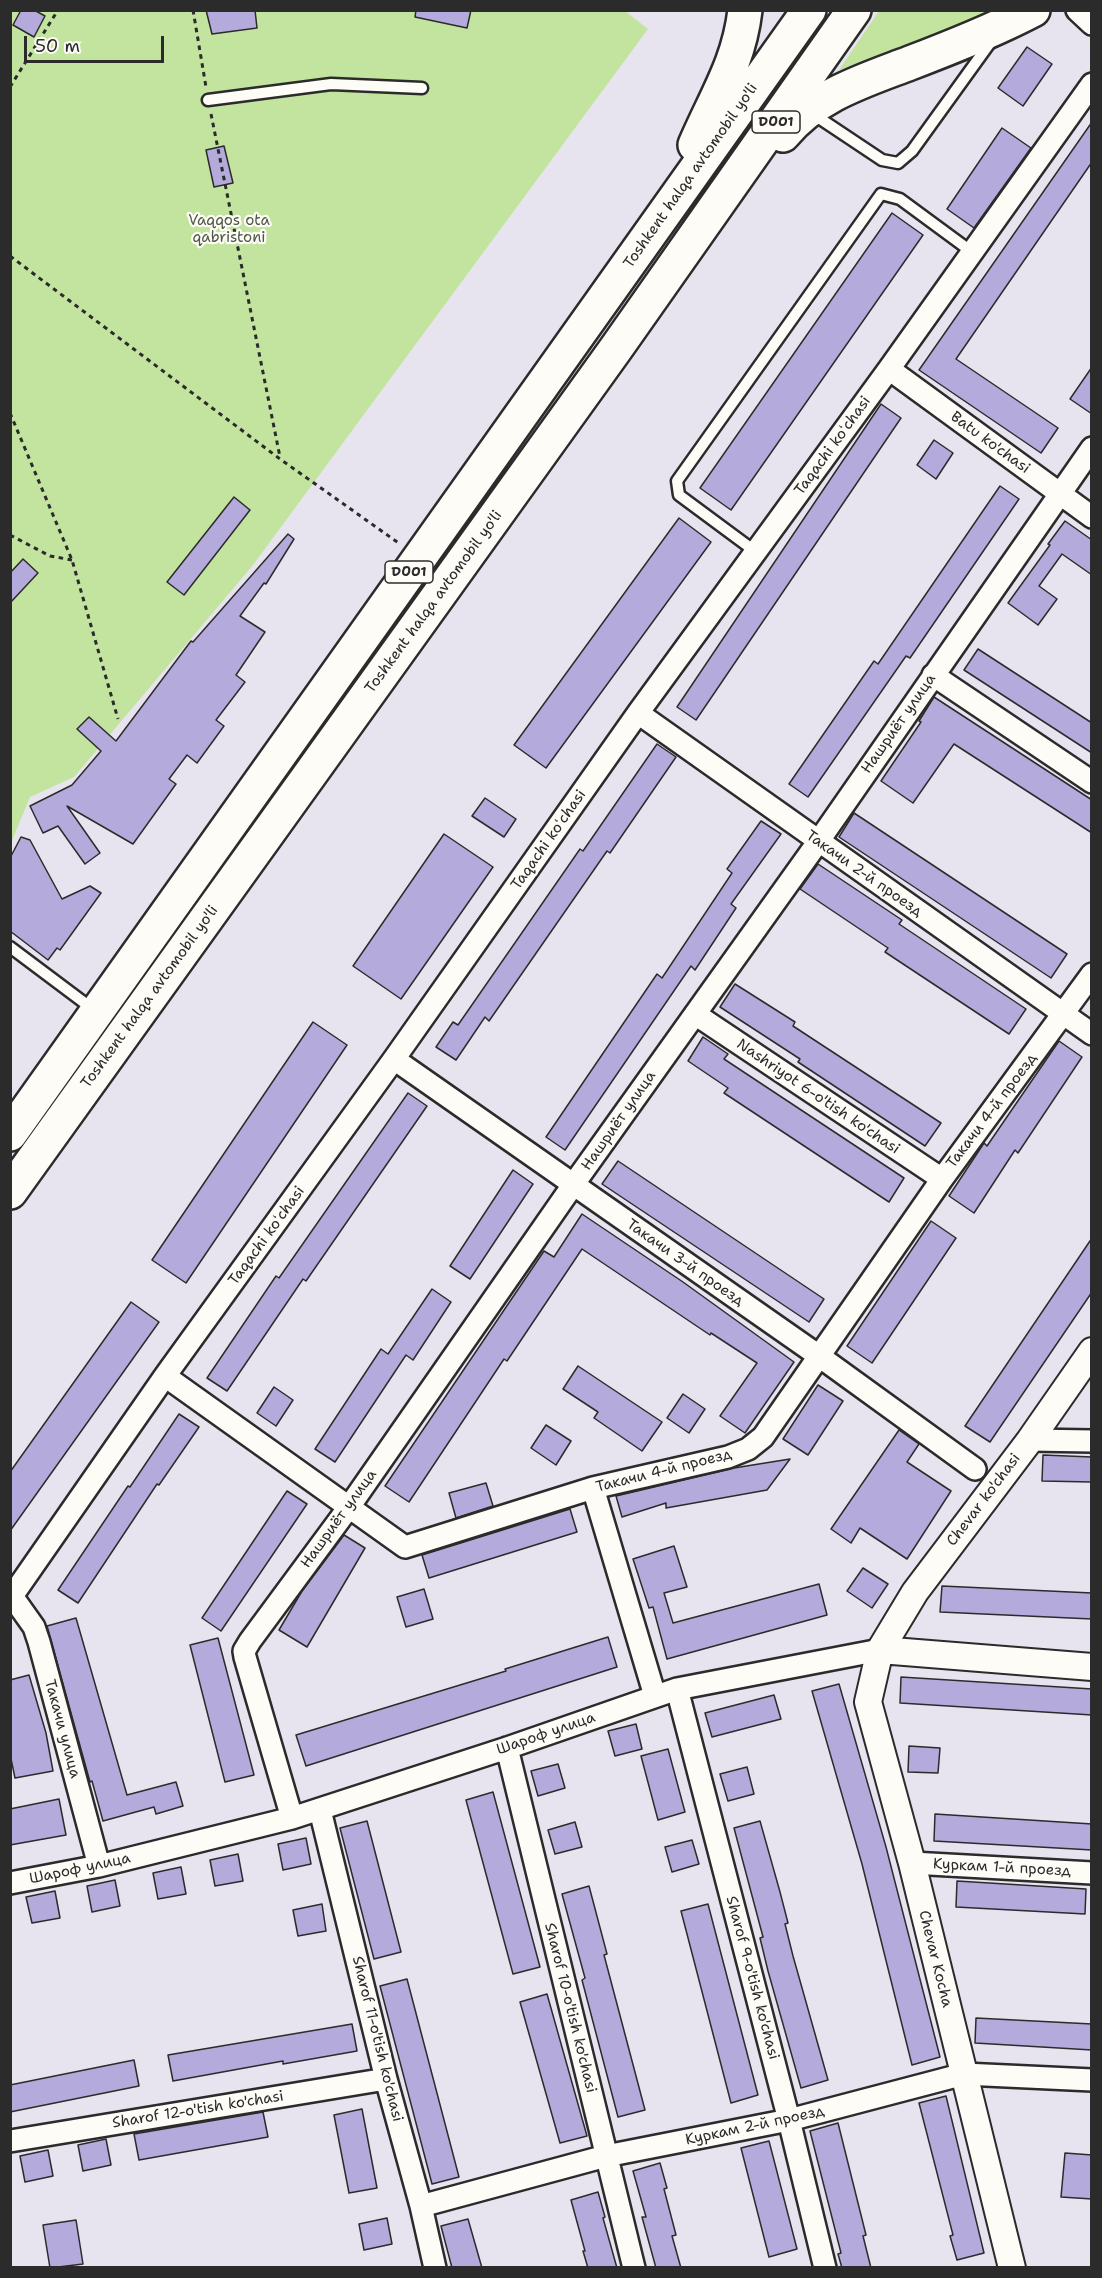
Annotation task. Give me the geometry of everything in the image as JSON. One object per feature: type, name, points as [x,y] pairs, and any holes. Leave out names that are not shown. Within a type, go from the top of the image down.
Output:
[{"type":"highway","points":[[665,214],[730,71],[738,50],[745,10]]},
{"type":"highway","name":"Toshkent halqa avtomobil yo'li","points":[[10,1134],[809,10]]},
{"type":"highway","name":"Toshkent halqa avtomobil yo'li","points":[[10,1192],[617,347],[854,10]]},
{"type":"highway","points":[[697,233],[793,123],[808,110],[838,91],[1003,26],[1033,10]]},
{"type":"highway","points":[[585,326],[597,324],[606,328],[613,336],[617,347]]},
{"type":"street","points":[[1077,10],[1092,24]]},
{"type":"street","name":"Taqachi koʻchasi","points":[[11,1597],[165,1376],[394,1059],[638,713],[889,369],[1092,84]]},
{"type":"street","name":"Batu ko'chasi","points":[[889,369],[1092,517]]},
{"type":"street","name":"Нашриёт улица","points":[[292,1818],[244,1651],[349,1507],[573,1185],[818,842],[1092,448]]},
{"type":"street","points":[[933,675],[1092,782]]},
{"type":"street","name":"Такачи 2-й проезд","points":[[638,713],[1092,1034]]},
{"type":"street","name":"Такачи 4-й проезд","points":[[165,1376],[405,1547],[593,1488],[728,1457],[748,1449],[763,1437],[942,1179],[1092,974]]},
{"type":"street","name":"Nashriyot 6-o'tish ko'chasi","points":[[695,1014],[942,1179]]},
{"type":"street","name":"Такачи 3-й проезд","points":[[394,1059],[819,1356],[975,1469]]},
{"type":"street","name":"Chevar ko'chasi","points":[[880,1650],[915,1592],[1030,1440],[1092,1351]]},
{"type":"street","points":[[1030,1440],[1092,1440]]},
{"type":"street","points":[[593,1488],[654,1696]]},
{"type":"street","name":"Такачи улица","points":[[11,1597],[34,1627],[39,1642],[99,1866]]},
{"type":"street","name":"Шароф улица","points":[[10,1882],[99,1866],[320,1810],[678,1689],[880,1650],[1092,1667]]},
{"type":"street","name":"Chevar Kocha","points":[[880,1650],[867,1702],[912,1863],[1012,2268]]},
{"type":"street","name":"Sharof 9-o'tish ko'chasi","points":[[678,1689],[825,2268]]},
{"type":"street","name":"Sharof 10-o'tish ko'chasi","points":[[507,1748],[634,2268]]},
{"type":"street","name":"Sharof 11-o'tish ko'chasi","points":[[320,1810],[435,2268]]},
{"type":"street","name":"Куркам 1-й проезд","points":[[912,1863],[1092,1873]]},
{"type":"street","name":"Куркам 2-й проезд","points":[[421,2206],[606,2156],[789,2120],[964,2074],[1092,2080]]},
{"type":"street","name":"Sharof 12-o'tish ko'chasi","points":[[10,2141],[386,2079]]},
{"type":"lane","points":[[808,110],[882,160],[898,163],[912,151],[1003,26]]},
{"type":"lane","points":[[208,100],[331,84],[422,88]]},
{"type":"lane","points":[[756,552],[679,495],[677,481],[881,194],[900,199],[972,252]]},
{"type":"lane","points":[[10,946],[97,1012]]},
{"type":"path","points":[[10,87],[58,10]]},
{"type":"path","points":[[193,10],[208,100],[280,459]]},
{"type":"path","points":[[10,256],[280,459],[419,558]]},
{"type":"path","points":[[10,413],[72,560],[118,719]]},
{"type":"path","points":[[10,535],[50,556],[72,560]]},
{"type":"green space","name":"Vaqqos ota qabristoni","points":[[11,11],[625,11],[648,29],[253,565],[74,777],[30,797],[11,843]]},
{"type":"green space","points":[[879,11],[998,11],[839,70]]},
{"type":"building","points":[[21,10],[34,10],[45,16],[34,37],[13,25]]},
{"type":"building","points":[[206,10],[255,10],[257,28],[212,34]]},
{"type":"building","points":[[416,10],[471,10],[467,28],[415,17]]},
{"type":"building","points":[[1027,47],[1052,64],[1023,106],[998,88]]},
{"type":"building","points":[[1092,122],[1092,162],[956,359],[1058,428],[1041,453],[919,370]]},
{"type":"building","points":[[1002,128],[1031,148],[974,228],[947,209]]},
{"type":"building","points":[[224,146],[233,183],[214,187],[206,150]]},
{"type":"building","points":[[892,213],[923,235],[731,510],[700,488]]},
{"type":"building","points":[[1092,367],[1092,414],[1070,399]]},
{"type":"building","points":[[881,404],[901,418],[696,720],[677,707]]},
{"type":"building","points":[[934,440],[953,453],[936,479],[917,465]]},
{"type":"building","points":[[1000,486],[1019,499],[910,658],[906,656],[808,797],[789,784],[874,661],[878,664]]},
{"type":"building","points":[[234,497],[250,510],[184,595],[167,582]]},
{"type":"building","points":[[679,518],[711,542],[546,768],[514,745]]},
{"type":"building","points":[[1065,521],[1092,540],[1092,575],[1062,554],[1039,586],[1057,599],[1038,625],[1008,603]]},
{"type":"building","points":[[288,534],[294,539],[266,584],[264,583],[240,616],[265,632],[236,675],[245,682],[216,720],[224,726],[197,763],[187,755],[169,779],[176,784],[133,844],[67,806],[100,853],[85,864],[58,826],[43,833],[30,806],[72,785],[101,751],[77,729],[89,717],[116,741],[191,641],[193,642]]},
{"type":"building","points":[[23,559],[38,573],[10,603],[10,573]]},
{"type":"building","points":[[978,649],[1092,723],[1092,753],[964,670]]},
{"type":"building","points":[[934,697],[1092,800],[1092,833],[954,744],[913,803],[881,781],[921,722],[919,721]]},
{"type":"building","points":[[657,744],[676,757],[610,853],[607,851],[489,1021],[485,1017],[456,1060],[436,1047],[453,1022],[458,1025],[580,849],[583,851]]},
{"type":"building","points":[[485,798],[516,819],[504,837],[472,816]]},
{"type":"building","points":[[854,813],[1067,954],[1051,978],[839,837]]},
{"type":"building","points":[[761,821],[781,834],[731,904],[736,908],[695,970],[691,966],[565,1150],[546,1137],[657,974],[662,978],[732,873],[727,869]]},
{"type":"building","points":[[444,834],[493,867],[401,999],[353,966]]},
{"type":"building","points":[[21,837],[30,840],[62,899],[90,886],[101,893],[60,950],[57,948],[48,960],[10,931],[10,858]]},
{"type":"building","points":[[818,864],[902,920],[899,924],[1026,1009],[1009,1034],[885,952],[888,948],[800,889]]},
{"type":"building","points":[[735,984],[795,1022],[793,1026],[941,1123],[925,1146],[798,1062],[800,1059],[720,1007]]},
{"type":"building","points":[[313,1022],[347,1045],[186,1283],[152,1260]]},
{"type":"building","points":[[703,1037],[728,1054],[724,1059],[904,1178],[889,1202],[724,1093],[728,1088],[688,1061]]},
{"type":"building","points":[[1059,1041],[1082,1057],[1018,1153],[1015,1150],[974,1213],[949,1196],[984,1143],[987,1146]]},
{"type":"building","points":[[408,1093],[427,1106],[306,1281],[303,1279],[227,1391],[207,1378],[276,1276],[279,1278]]},
{"type":"building","points":[[618,1161],[824,1299],[809,1322],[602,1184]]},
{"type":"building","points":[[513,1170],[533,1184],[470,1279],[450,1266]]},
{"type":"building","points":[[582,1214],[683,1282],[794,1362],[745,1433],[720,1416],[757,1363],[711,1333],[710,1335],[582,1249],[507,1361],[504,1359],[409,1502],[385,1486],[544,1251],[554,1257]]},
{"type":"building","points":[[931,1221],[956,1238],[872,1363],[847,1346]]},
{"type":"building","points":[[1092,1238],[1092,1292],[990,1442],[965,1426]]},
{"type":"building","points":[[432,1289],[451,1302],[413,1360],[406,1355],[335,1462],[315,1449],[381,1349],[388,1354]]},
{"type":"building","points":[[131,1302],[159,1322],[10,1531],[10,1472]]},
{"type":"building","points":[[578,1366],[662,1422],[642,1451],[594,1418],[598,1412],[563,1389]]},
{"type":"building","points":[[818,1385],[843,1401],[808,1455],[783,1439]]},
{"type":"building","points":[[274,1387],[293,1400],[276,1426],[257,1413]]},
{"type":"building","points":[[683,1394],[705,1409],[689,1433],[667,1418]]},
{"type":"building","points":[[179,1414],[199,1427],[159,1485],[157,1484],[78,1603],[58,1590]]},
{"type":"building","points":[[546,1425],[571,1441],[556,1465],[531,1448]]},
{"type":"building","points":[[899,1430],[919,1444],[907,1462],[951,1491],[907,1559],[860,1528],[851,1543],[831,1529]]},
{"type":"building","points":[[1043,1455],[1092,1457],[1092,1482],[1042,1481]]},
{"type":"building","points":[[790,1459],[767,1490],[666,1508],[666,1503],[622,1517],[616,1496],[734,1468]]},
{"type":"building","points":[[486,1483],[493,1506],[456,1518],[449,1493]]},
{"type":"building","points":[[287,1491],[307,1504],[221,1631],[202,1618]]},
{"type":"building","points":[[570,1509],[577,1532],[429,1578],[422,1555]]},
{"type":"building","points":[[344,1535],[365,1548],[307,1647],[279,1630],[302,1591]]},
{"type":"building","points":[[674,1546],[687,1587],[664,1593],[673,1623],[819,1584],[827,1615],[667,1659],[653,1607],[649,1608],[633,1559]]},
{"type":"building","points":[[863,1568],[888,1584],[872,1608],[847,1591]]},
{"type":"building","points":[[942,1586],[1092,1593],[1092,1619],[940,1612]]},
{"type":"building","points":[[424,1589],[433,1619],[406,1627],[397,1597]]},
{"type":"building","points":[[76,1618],[127,1795],[176,1782],[183,1806],[156,1814],[154,1807],[103,1821],[47,1626]]},
{"type":"building","points":[[608,1637],[617,1667],[306,1766],[296,1735],[506,1671],[505,1669]]},
{"type":"building","points":[[218,1638],[254,1775],[225,1782],[190,1645]]},
{"type":"building","points":[[29,1675],[46,1733],[53,1771],[15,1778],[10,1754],[10,1680]]},
{"type":"building","points":[[901,1677],[1092,1689],[1092,1715],[900,1703]]},
{"type":"building","points":[[839,1684],[886,1847],[940,2057],[912,2065],[862,1864],[812,1691]]},
{"type":"building","points":[[774,1695],[781,1719],[712,1737],[705,1713]]},
{"type":"building","points":[[636,1724],[642,1749],[615,1756],[608,1731]]},
{"type":"building","points":[[909,1746],[940,1748],[938,1773],[908,1772]]},
{"type":"building","points":[[668,1749],[685,1812],[658,1820],[641,1756]]},
{"type":"building","points":[[558,1764],[565,1788],[538,1796],[531,1771]]},
{"type":"building","points":[[747,1767],[754,1794],[728,1801],[720,1774]]},
{"type":"building","points":[[493,1792],[540,1967],[513,1974],[466,1800]]},
{"type":"building","points":[[59,1799],[66,1835],[10,1845],[10,1809]]},
{"type":"building","points":[[935,1814],[1092,1824],[1092,1850],[934,1841]]},
{"type":"building","points":[[367,1821],[401,1952],[374,1959],[340,1828]]},
{"type":"building","points":[[760,1821],[788,1923],[785,1924],[793,1956],[828,2080],[801,2088],[768,1971],[760,1938],[763,1937],[734,1828]]},
{"type":"building","points":[[575,1822],[582,1847],[555,1854],[548,1830]]},
{"type":"building","points":[[306,1838],[311,1864],[283,1870],[278,1844]]},
{"type":"building","points":[[692,1840],[699,1864],[672,1872],[665,1847]]},
{"type":"building","points":[[238,1854],[243,1881],[215,1886],[210,1860]]},
{"type":"building","points":[[181,1867],[186,1894],[158,1899],[153,1873]]},
{"type":"building","points":[[115,1880],[120,1906],[92,1912],[87,1886]]},
{"type":"building","points":[[957,1881],[1086,1889],[1085,1914],[956,1907]]},
{"type":"building","points":[[589,1886],[607,1954],[604,1955],[645,2110],[618,2117],[582,1980],[585,1978],[562,1894]]},
{"type":"building","points":[[55,1891],[60,1918],[32,1923],[26,1897]]},
{"type":"building","points":[[322,1904],[326,1931],[298,1936],[293,1910]]},
{"type":"building","points":[[708,1904],[758,2095],[731,2103],[681,1911]]},
{"type":"building","points":[[407,1979],[459,2177],[432,2184],[380,1986]]},
{"type":"building","points":[[547,1994],[587,2136],[560,2143],[520,2002]]},
{"type":"building","points":[[976,2018],[1092,2024],[1092,2050],[975,2043]]},
{"type":"building","points":[[352,2024],[357,2051],[283,2064],[283,2061],[173,2081],[168,2055]]},
{"type":"building","points":[[134,2060],[139,2086],[10,2112],[10,2085]]},
{"type":"building","points":[[946,2096],[984,2253],[957,2260],[950,2236],[953,2235],[919,2103]]},
{"type":"building","points":[[362,2109],[377,2188],[349,2193],[334,2115]]},
{"type":"building","points":[[263,2112],[268,2137],[139,2160],[134,2134]]},
{"type":"building","points":[[838,2123],[866,2235],[863,2236],[871,2268],[842,2268],[838,2254],[841,2253],[810,2131]]},
{"type":"building","points":[[106,2139],[111,2165],[83,2171],[78,2145]]},
{"type":"building","points":[[769,2141],[797,2249],[769,2257],[741,2148]]},
{"type":"building","points":[[48,2150],[53,2176],[25,2182],[20,2156]]},
{"type":"building","points":[[1065,2153],[1092,2155],[1092,2199],[1061,2197]]},
{"type":"building","points":[[660,2163],[676,2235],[672,2236],[681,2268],[656,2268],[642,2217],[646,2217],[633,2171]]},
{"type":"building","points":[[598,2192],[617,2268],[588,2268],[583,2251],[585,2251],[571,2200]]},
{"type":"building","points":[[387,2218],[392,2244],[364,2250],[359,2224]]},
{"type":"building","points":[[468,2219],[482,2268],[452,2268],[441,2226]]},
{"type":"building","points":[[76,2220],[83,2264],[50,2268],[43,2225]]}]
